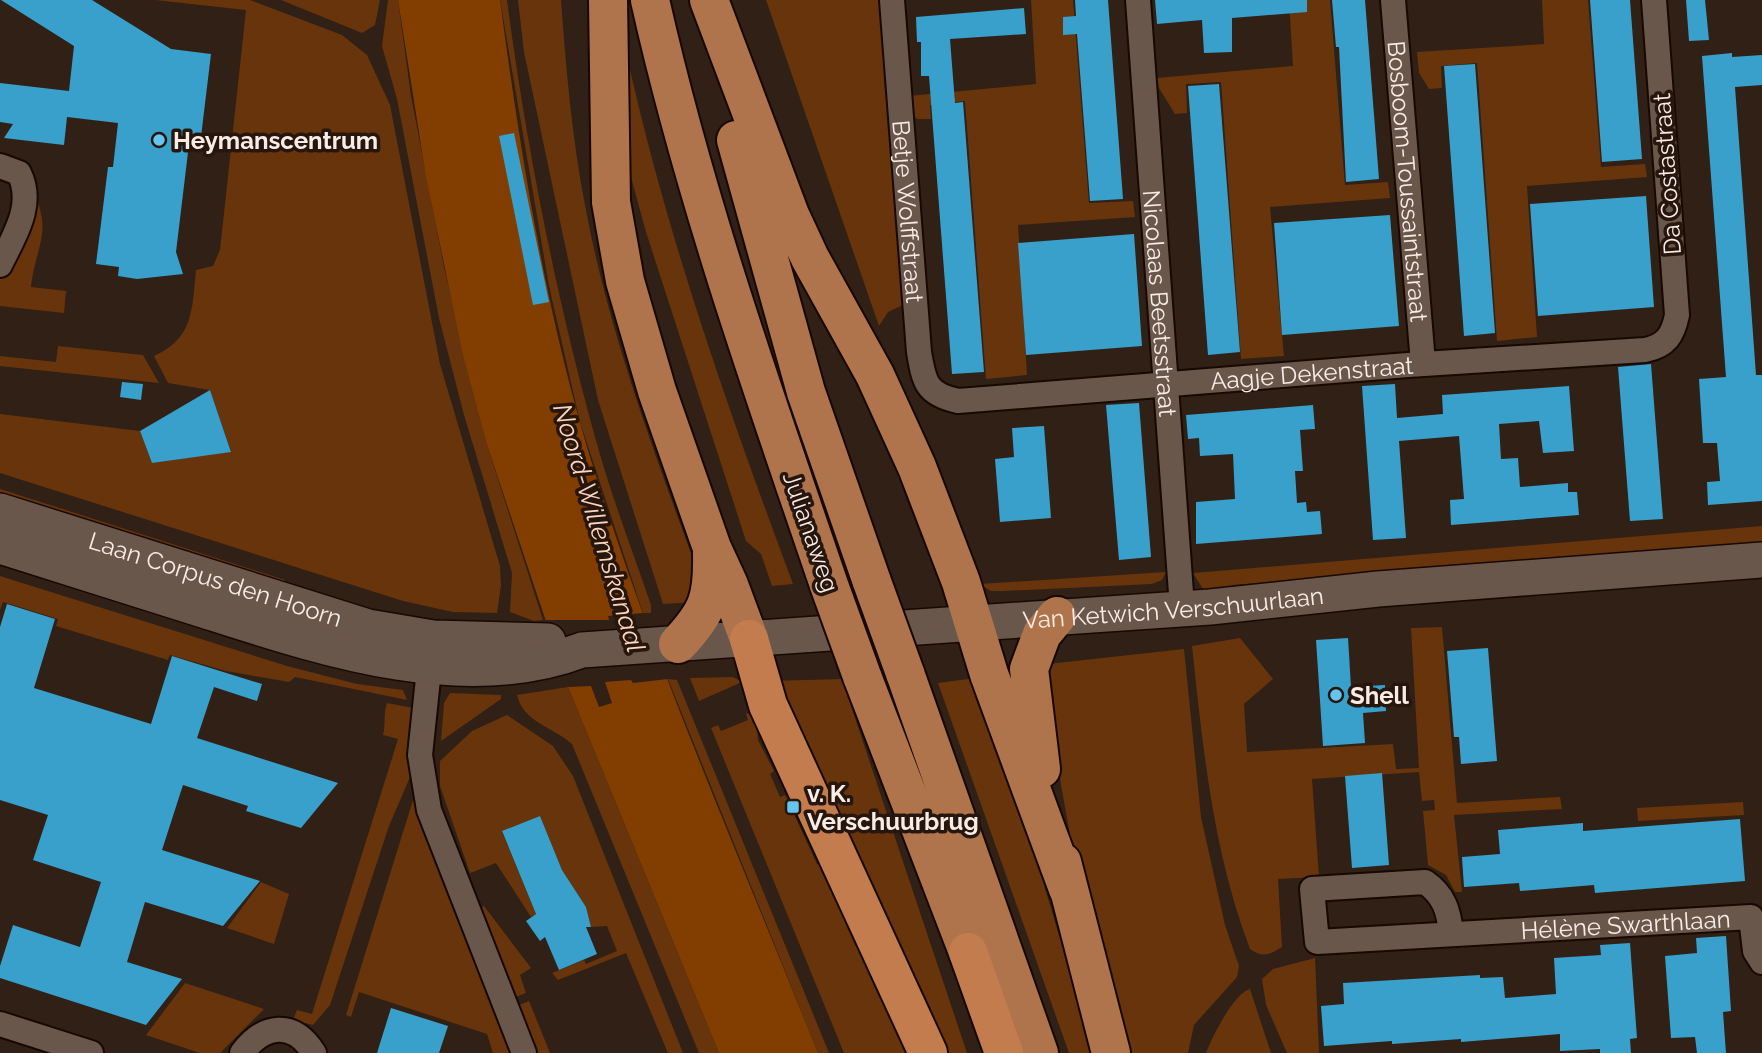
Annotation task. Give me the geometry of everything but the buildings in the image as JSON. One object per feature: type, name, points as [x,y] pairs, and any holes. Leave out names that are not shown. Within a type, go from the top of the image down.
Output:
[{"type":"highway","points":[[608,0],[611,202],[619,252],[642,345],[712,548],[729,584],[762,692],[928,1053]]},
{"type":"highway","name":"Julianaweg","points":[[650,0],[688,156],[730,297],[862,676],[1004,1053]]},
{"type":"highway","name":"Julianaweg","points":[[702,0],[714,55],[806,392],[1039,1053]]},
{"type":"highway","points":[[709,0],[790,215],[810,258],[875,375],[912,453],[961,582],[989,674],[1068,889]]},
{"type":"highway","points":[[667,645],[708,606],[713,588],[712,548]]},
{"type":"highway","points":[[1057,615],[1042,634],[1029,669],[1038,751],[1068,889],[1111,1053]]},
{"type":"main road","name":"Laan Corpus den Hoorn","points":[[0,511],[332,618],[404,635],[431,652]]},
{"type":"main road","name":"Laan Corpus den Hoorn","points":[[0,546],[332,651],[563,650]]},
{"type":"main road","name":"Van Ketwich Verschuurlaan","points":[[563,650],[667,645],[1182,607],[1762,560]]},
{"type":"street","name":"Betje Wolffstraat","points":[[892,0],[919,352],[929,388],[939,397],[958,401]]},
{"type":"street","name":"Nicolaas Beetsstraat","points":[[1138,0],[1182,607]]},
{"type":"street","name":"Bosboom-Toussaintstraat","points":[[1394,0],[1423,363]]},
{"type":"street","name":"Da Costastraat","points":[[1654,0],[1676,315],[1674,331],[1664,344]]},
{"type":"street","points":[[0,166],[19,173],[25,186],[23,219],[0,265]]},
{"type":"street","name":"Aagje Dekenstraat","points":[[958,401],[1423,363],[1645,350],[1664,344]]},
{"type":"street","points":[[431,652],[420,755],[429,810],[524,1053]]},
{"type":"street","name":"Hélène Swarthlaan","points":[[1451,934],[1450,914],[1442,899],[1425,882],[1312,889],[1317,942],[1751,918],[1755,951],[1762,962]]},
{"type":"street","points":[[0,1024],[91,1053]]},
{"type":"street","points":[[242,1053],[268,1030],[278,1028],[306,1041],[314,1053]]},
{"type":"shaded area","points":[[155,0],[250,0],[342,35],[367,55],[390,105],[440,364],[500,566],[501,585],[497,613],[453,612],[403,601],[0,473],[0,414],[140,431],[152,463],[231,451],[210,390],[168,383],[154,356],[167,349],[184,331],[191,310],[196,270],[213,266],[220,250],[246,10]]},
{"type":"shaded area","points":[[281,0],[380,0],[375,25],[362,33]]},
{"type":"shaded area","points":[[388,0],[398,0],[411,96],[444,267],[487,445],[543,620],[534,621],[510,612],[512,573],[464,415],[439,318],[397,99],[382,46]]},
{"type":"shaded area","points":[[500,0],[507,0],[533,167],[582,390],[616,505],[651,605],[651,613],[643,613],[580,422],[549,286]]},
{"type":"shaded area","points":[[518,0],[561,0],[573,129],[595,252],[634,392],[699,575],[694,602],[663,604],[598,400],[524,52]]},
{"type":"shaded area","points":[[766,0],[885,0],[903,305],[888,312],[879,326]]},
{"type":"shaded area","points":[[1031,0],[1073,0],[1089,203],[1133,201],[1135,217],[1018,225],[1027,375],[986,379],[965,101],[930,105],[931,119],[917,119],[910,110],[908,96],[1036,84]]},
{"type":"shaded area","points":[[1289,0],[1330,0],[1345,185],[1388,182],[1390,198],[1270,207],[1284,356],[1241,359],[1221,82],[1186,84],[1187,113],[1175,114],[1159,88],[1157,78],[1293,66]]},
{"type":"shaded area","points":[[1542,0],[1588,0],[1601,167],[1645,164],[1647,177],[1527,186],[1537,337],[1497,341],[1477,63],[1441,66],[1442,88],[1429,89],[1419,73],[1417,52],[1544,44]]},
{"type":"shaded area","points":[[619,18],[653,162],[673,233],[718,374],[793,584],[772,586],[761,554],[746,541],[646,232],[618,113]]},
{"type":"shaded area","points":[[31,186],[41,215],[42,238],[31,287],[66,291],[64,313],[0,306],[0,274]]},
{"type":"shaded area","points":[[58,346],[143,355],[159,383],[0,366],[0,356],[56,362]]},
{"type":"shaded area","points":[[0,489],[285,580],[282,590],[0,501]]},
{"type":"shaded area","points":[[1762,526],[1762,542],[1737,552],[1232,585],[1222,593],[1203,589],[1193,573]]},
{"type":"shaded area","points":[[1166,572],[1162,580],[1152,584],[991,591],[979,584]]},
{"type":"shaded area","points":[[0,576],[287,666],[357,684],[403,690],[407,700],[295,677],[289,682],[226,671],[170,655],[168,660],[56,626],[58,619],[3,602],[0,610]]},
{"type":"shaded area","points":[[1442,627],[1457,803],[1560,797],[1562,809],[1454,815],[1462,892],[1455,892],[1446,875],[1428,865],[1423,811],[1435,810],[1434,800],[1422,801],[1419,772],[1312,779],[1319,877],[1278,879],[1282,947],[1266,954],[1255,952],[1250,949],[1237,912],[1218,838],[1205,762],[1192,646],[1240,638],[1273,679],[1244,704],[1247,752],[1393,744],[1396,769],[1419,768],[1411,628]]},
{"type":"shaded area","points":[[1184,649],[1201,817],[1225,925],[1239,966],[1237,977],[1194,1025],[1188,1053],[1122,1053],[1073,851],[1061,785],[1048,664]]},
{"type":"shaded area","points":[[733,677],[742,682],[699,701],[690,678]]},
{"type":"shaded area","points":[[976,678],[1027,828],[1094,1053],[1069,1053],[938,683]]},
{"type":"shaded area","points":[[668,679],[677,680],[829,1053],[818,1053]]},
{"type":"shaded area","points":[[842,679],[967,1053],[937,1053],[770,681]]},
{"type":"shaded area","points":[[568,687],[719,1053],[699,1053],[572,744],[525,712],[517,695]]},
{"type":"shaded area","points":[[450,693],[501,695],[501,699],[441,741],[444,703]]},
{"type":"shaded area","points":[[387,703],[413,708],[410,777],[389,826],[330,1005],[313,1025],[293,1020],[297,1010],[312,1014],[398,739],[383,735]]},
{"type":"shaded area","points":[[755,711],[758,740],[774,771],[770,774],[780,797],[785,795],[817,864],[823,862],[920,1053],[844,1053],[711,728],[718,725],[721,731],[748,720],[746,714]]},
{"type":"shaded area","points":[[507,715],[553,746],[573,776],[683,1053],[668,1053],[626,953],[558,980],[552,973],[584,960],[586,964],[617,951],[607,926],[591,927],[586,907],[562,870],[540,816],[502,832],[536,914],[531,917],[496,863],[470,873],[440,786],[440,761],[472,731]]},
{"type":"shaded area","points":[[413,800],[512,1053],[493,1053],[487,1034],[359,992],[351,1017],[346,1015]]},
{"type":"shaded area","points":[[1743,802],[1744,815],[1638,821],[1637,808]]},
{"type":"shaded area","points":[[261,882],[289,894],[274,944],[227,928]]},
{"type":"shaded area","points":[[484,906],[531,968],[520,975],[526,993],[513,998],[478,909]]},
{"type":"shaded area","points":[[1315,958],[1319,1053],[1287,1053],[1266,1005],[1262,979],[1273,969]]},
{"type":"shaded area","points":[[185,983],[264,1009],[220,1053],[200,1053],[146,1035]]},
{"type":"shaded area","points":[[1250,989],[1271,1053],[1206,1053],[1218,1027],[1237,998]]},
{"type":"shaded area","points":[[529,1001],[550,1053],[536,1053],[517,1006]]},
{"type":"water","name":"Noord-Willemskanaal","points":[[398,0],[500,0],[537,239],[563,357],[595,473],[645,620],[818,1053],[719,1053],[568,687],[487,445],[463,355],[426,177]]},
{"type":"pier","points":[[643,613],[668,679],[633,683],[631,680],[605,682],[612,703],[599,707],[591,686],[568,687],[543,620],[609,620],[608,616]]},
{"type":"place","name":"Heymanscentrum","points":[[159,140]]},
{"type":"place","name":"Shell","points":[[1336,695]]},
{"type":"place","name":"v. K. Verschuurbrug","points":[[793,807]]}]
